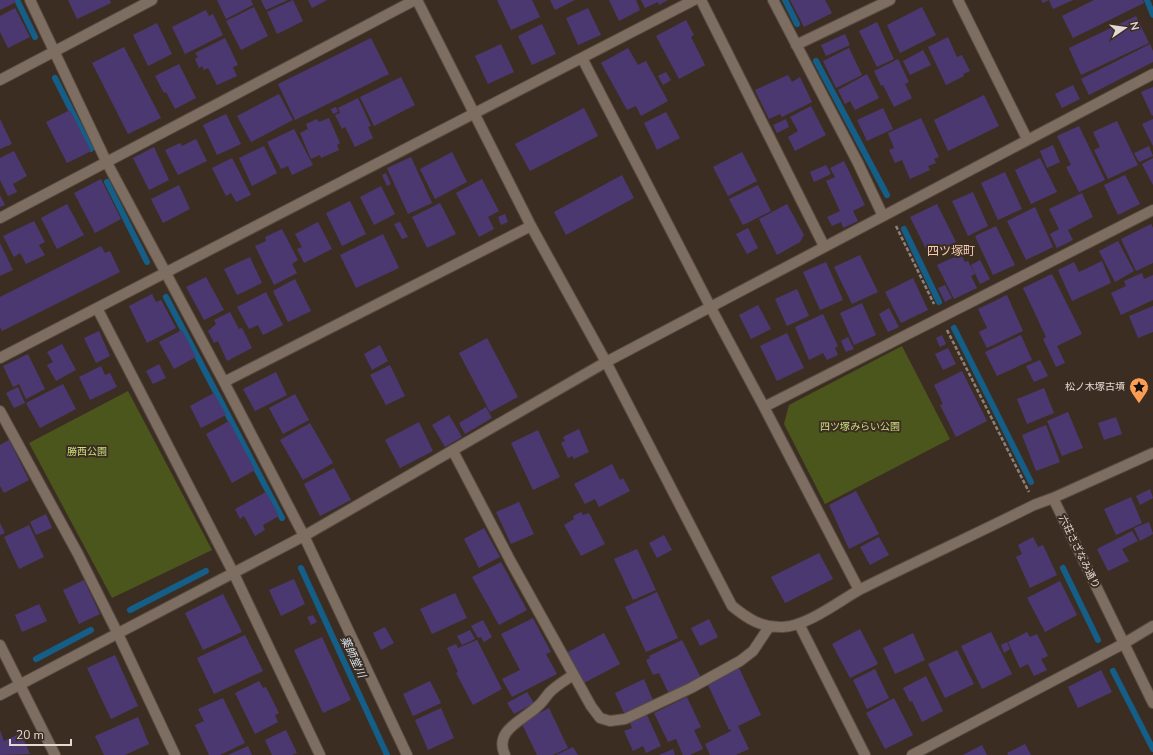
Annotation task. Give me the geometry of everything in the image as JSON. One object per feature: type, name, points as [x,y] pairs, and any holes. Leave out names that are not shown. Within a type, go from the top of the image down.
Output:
[{"type":"street","points":[[30,0],[106,161],[304,536],[407,755]]},
{"type":"street","points":[[0,80],[152,0]]},
{"type":"street","points":[[0,218],[106,161],[416,0],[532,226],[606,362],[732,606],[748,620],[769,627],[785,627],[799,624],[859,590],[1034,505],[1153,453]]},
{"type":"street","points":[[0,358],[694,0]]},
{"type":"street","points":[[701,0],[824,246]]},
{"type":"street","points":[[773,0],[884,216]]},
{"type":"street","points":[[796,45],[890,0]]},
{"type":"street","points":[[958,0],[1027,139]]},
{"type":"street","points":[[582,58],[710,308],[764,407],[859,590]]},
{"type":"street","points":[[0,695],[20,683],[234,574],[304,536],[606,362],[1153,74]]},
{"type":"street","points":[[764,407],[1153,210]]},
{"type":"street","points":[[224,382],[532,226]]},
{"type":"street","points":[[97,308],[234,574],[320,755]]},
{"type":"street","points":[[0,411],[78,554],[118,634],[175,755]]},
{"type":"street","points":[[453,451],[511,562],[573,675],[591,706],[600,718],[610,721],[625,719],[691,688],[740,661],[753,651],[769,627]]},
{"type":"street","name":"六荘さざなみ通り","points":[[1053,498],[1153,703]]},
{"type":"street","points":[[799,624],[865,755]]},
{"type":"street","points":[[912,755],[1123,644],[1153,626]]},
{"type":"street","points":[[0,645],[55,755]]},
{"type":"street","points":[[505,755],[502,749],[504,733],[517,720],[538,707],[551,691],[573,675]]},
{"type":"path","points":[[894,220],[1034,505]]},
{"type":"green space","name":"四ツ塚みらい公園","points":[[902,346],[950,439],[825,504],[784,424],[789,405]]},
{"type":"green space","name":"勝西公園","points":[[128,391],[212,550],[112,598],[29,443]]},
{"type":"building","points":[[0,0],[15,0],[16,2],[0,10]]},
{"type":"building","points":[[68,0],[110,0],[111,3],[77,19]]},
{"type":"building","points":[[217,0],[251,0],[253,5],[226,19]]},
{"type":"building","points":[[261,0],[288,0],[266,10]]},
{"type":"building","points":[[293,0],[303,21],[277,34],[267,12]]},
{"type":"building","points":[[308,0],[327,0],[312,8]]},
{"type":"building","points":[[497,0],[532,0],[540,17],[511,30]]},
{"type":"building","points":[[550,0],[575,0],[555,10]]},
{"type":"building","points":[[609,0],[636,0],[640,10],[619,21]]},
{"type":"building","points":[[641,0],[668,0],[659,5],[658,2],[645,8]]},
{"type":"building","points":[[790,0],[825,0],[832,13],[804,27]]},
{"type":"building","points":[[1041,0],[1049,0],[1043,3]]},
{"type":"building","points":[[1049,0],[1073,0],[1053,9]]},
{"type":"building","points":[[1094,0],[1143,0],[1144,3],[1073,38],[1062,16]]},
{"type":"building","points":[[254,7],[268,36],[241,50],[226,21]]},
{"type":"building","points":[[922,7],[936,35],[900,53],[887,25]]},
{"type":"building","points":[[15,8],[30,37],[8,48],[0,32],[0,16]]},
{"type":"building","points":[[588,8],[601,35],[578,45],[566,18]]},
{"type":"building","points":[[206,10],[209,16],[213,14],[223,35],[185,54],[172,27]]},
{"type":"building","points":[[1136,16],[1149,43],[1081,75],[1069,48]]},
{"type":"building","points":[[686,20],[694,35],[691,37],[705,65],[679,79],[656,36]]},
{"type":"building","points":[[877,22],[894,59],[877,67],[859,31]]},
{"type":"building","points":[[157,23],[172,54],[148,66],[133,35]]},
{"type":"building","points":[[542,24],[556,54],[532,65],[518,36]]},
{"type":"building","points":[[845,34],[850,45],[826,56],[821,45]]},
{"type":"building","points":[[948,37],[957,57],[962,55],[970,71],[963,74],[964,76],[946,85],[928,47]]},
{"type":"building","points":[[225,38],[238,65],[233,67],[237,76],[217,85],[208,68],[204,70],[202,66],[199,68],[195,59],[198,57],[195,53]]},
{"type":"building","points":[[371,38],[389,74],[295,120],[278,84]]},
{"type":"building","points":[[501,44],[514,72],[488,84],[475,56]]},
{"type":"building","points":[[1150,44],[1153,51],[1153,62],[1089,95],[1081,79]]},
{"type":"building","points":[[124,47],[161,118],[128,134],[92,63]]},
{"type":"building","points":[[628,48],[638,65],[646,61],[668,101],[641,116],[636,106],[627,110],[601,63]]},
{"type":"building","points":[[849,48],[862,75],[836,88],[823,61]]},
{"type":"building","points":[[923,50],[931,65],[910,75],[903,61]]},
{"type":"building","points":[[898,59],[909,82],[905,84],[912,98],[894,107],[874,71]]},
{"type":"building","points":[[179,64],[196,98],[175,109],[155,76]]},
{"type":"building","points":[[666,72],[671,80],[663,85],[658,76]]},
{"type":"building","points":[[867,74],[879,98],[855,110],[850,101],[845,104],[838,90]]},
{"type":"building","points":[[788,75],[792,82],[800,77],[812,102],[782,117],[780,114],[769,119],[755,90]]},
{"type":"building","points":[[401,77],[415,105],[374,126],[360,97]]},
{"type":"building","points":[[1073,85],[1080,99],[1062,108],[1055,94]]},
{"type":"building","points":[[1153,87],[1153,115],[1152,116],[1141,92]]},
{"type":"building","points":[[279,94],[293,120],[251,142],[237,116]]},
{"type":"building","points":[[984,95],[999,126],[948,151],[934,120]]},
{"type":"building","points":[[358,98],[371,126],[368,127],[373,138],[355,147],[345,127],[342,129],[335,115],[340,113],[338,108]]},
{"type":"building","points":[[811,106],[826,135],[795,151],[788,137],[798,131],[790,117]]},
{"type":"building","points":[[336,107],[338,112],[333,114],[331,109]]},
{"type":"building","points":[[584,108],[598,136],[530,171],[515,144]]},
{"type":"building","points":[[883,108],[893,129],[867,141],[857,120]]},
{"type":"building","points":[[70,110],[91,151],[67,163],[46,122]]},
{"type":"building","points":[[666,112],[680,138],[657,150],[644,123]]},
{"type":"building","points":[[226,114],[241,144],[217,155],[203,125]]},
{"type":"building","points":[[329,118],[340,143],[337,145],[339,150],[321,158],[320,155],[311,159],[300,133],[308,129],[306,124],[317,119],[319,122]]},
{"type":"building","points":[[921,118],[939,157],[934,159],[936,163],[928,166],[930,170],[910,179],[902,160],[895,163],[889,150],[894,148],[888,133]]},
{"type":"building","points":[[0,119],[12,144],[0,149]]},
{"type":"building","points":[[786,119],[789,127],[777,133],[773,125]]},
{"type":"building","points":[[1153,119],[1153,146],[1142,124]]},
{"type":"building","points":[[1117,121],[1138,165],[1108,179],[1094,150],[1100,147],[1093,132]]},
{"type":"building","points":[[1079,126],[1105,180],[1079,192],[1066,167],[1071,165],[1057,136]]},
{"type":"building","points":[[294,129],[313,165],[292,175],[288,166],[281,169],[267,142]]},
{"type":"building","points":[[196,139],[207,161],[178,175],[165,150],[180,143],[182,146]]},
{"type":"building","points":[[1053,145],[1060,162],[1047,168],[1040,151]]},
{"type":"building","points":[[264,146],[277,173],[252,186],[239,158]]},
{"type":"building","points":[[1149,146],[1153,156],[1139,162],[1134,153]]},
{"type":"building","points":[[154,147],[169,180],[149,190],[133,158]]},
{"type":"building","points":[[14,151],[27,176],[13,184],[17,192],[8,196],[0,180],[0,158]]},
{"type":"building","points":[[452,152],[467,182],[435,199],[420,169]]},
{"type":"building","points":[[742,152],[757,181],[728,196],[713,167]]},
{"type":"building","points":[[411,157],[432,203],[408,214],[387,168]]},
{"type":"building","points":[[232,158],[251,195],[236,202],[231,193],[226,196],[212,168]]},
{"type":"building","points":[[1040,158],[1057,192],[1031,204],[1015,170]]},
{"type":"building","points":[[1153,158],[1153,185],[1142,164]]},
{"type":"building","points":[[844,161],[865,205],[853,211],[858,221],[843,228],[841,222],[832,226],[827,217],[840,211],[826,181],[835,177],[830,168]]},
{"type":"building","points":[[826,165],[831,174],[814,182],[810,172]]},
{"type":"building","points":[[1005,172],[1022,209],[998,220],[981,183]]},
{"type":"building","points":[[386,173],[391,184],[387,186],[382,175]]},
{"type":"building","points":[[622,175],[634,198],[566,235],[554,212]]},
{"type":"building","points":[[1125,175],[1140,204],[1118,215],[1104,185]]},
{"type":"building","points":[[101,179],[121,219],[95,233],[74,193]]},
{"type":"building","points":[[482,179],[499,211],[488,217],[494,229],[479,237],[456,193]]},
{"type":"building","points":[[179,185],[190,209],[163,223],[151,199]]},
{"type":"building","points":[[758,185],[771,211],[743,225],[729,199]]},
{"type":"building","points":[[381,186],[395,214],[374,225],[360,197]]},
{"type":"building","points":[[973,192],[988,226],[968,236],[952,201]]},
{"type":"building","points":[[1082,193],[1093,217],[1068,230],[1073,240],[1057,248],[1050,234],[1059,229],[1049,209]]},
{"type":"building","points":[[0,195],[5,205],[0,207]]},
{"type":"building","points":[[350,201],[366,234],[342,246],[326,213]]},
{"type":"building","points":[[440,203],[456,234],[427,248],[412,217]]},
{"type":"building","points":[[67,204],[84,235],[57,249],[41,218]]},
{"type":"building","points":[[787,204],[804,235],[800,242],[777,255],[759,219]]},
{"type":"building","points":[[937,204],[956,242],[929,255],[910,217]]},
{"type":"building","points":[[1035,207],[1053,247],[1026,260],[1007,221]]},
{"type":"building","points":[[505,214],[508,222],[501,225],[498,217]]},
{"type":"building","points":[[34,221],[45,242],[39,245],[45,255],[26,264],[20,253],[14,257],[3,236]]},
{"type":"building","points":[[318,222],[332,249],[304,263],[297,249],[302,247],[295,234]]},
{"type":"building","points":[[400,222],[408,237],[402,239],[394,224]]},
{"type":"building","points":[[1151,224],[1153,228],[1153,263],[1136,271],[1121,239]]},
{"type":"building","points":[[996,226],[1015,265],[993,275],[975,236]]},
{"type":"building","points":[[748,228],[758,248],[747,254],[736,234]]},
{"type":"building","points":[[282,229],[298,260],[292,264],[297,273],[274,285],[255,246],[266,241],[265,237]]},
{"type":"building","points":[[383,234],[399,268],[356,288],[340,255]]},
{"type":"building","points":[[1118,241],[1134,271],[1115,282],[1099,251]]},
{"type":"building","points":[[0,243],[13,270],[0,276]]},
{"type":"building","points":[[101,246],[105,253],[110,251],[120,272],[2,331],[0,327],[0,297]]},
{"type":"building","points":[[961,254],[965,262],[968,261],[975,274],[971,276],[977,288],[954,299],[937,265]]},
{"type":"building","points":[[860,255],[878,292],[852,304],[834,267]]},
{"type":"building","points":[[250,257],[262,283],[237,295],[224,269]]},
{"type":"building","points":[[980,260],[990,279],[980,284],[971,265]]},
{"type":"building","points":[[1102,261],[1111,283],[1072,301],[1058,270],[1074,262],[1079,272]]},
{"type":"building","points":[[826,262],[843,300],[820,310],[803,272]]},
{"type":"building","points":[[1142,273],[1144,279],[1153,275],[1153,300],[1121,315],[1111,293],[1126,286],[1124,281]]},
{"type":"building","points":[[1052,274],[1082,334],[1057,346],[1065,363],[1056,367],[1043,339],[1046,337],[1023,288]]},
{"type":"building","points":[[206,277],[224,310],[204,320],[186,287]]},
{"type":"building","points":[[913,278],[928,310],[901,323],[885,292]]},
{"type":"building","points":[[295,279],[311,311],[288,322],[273,291]]},
{"type":"building","points":[[945,285],[952,298],[945,302],[938,288]]},
{"type":"building","points":[[797,289],[809,316],[787,326],[775,299]]},
{"type":"building","points":[[266,292],[283,325],[263,335],[258,325],[249,329],[237,307]]},
{"type":"building","points":[[152,294],[156,302],[161,300],[176,328],[147,343],[129,306]]},
{"type":"building","points":[[1007,295],[1023,331],[987,348],[979,332],[987,328],[978,309]]},
{"type":"building","points":[[862,303],[876,335],[854,345],[840,313]]},
{"type":"building","points":[[758,305],[771,329],[751,339],[739,315]]},
{"type":"building","points":[[1153,306],[1153,332],[1138,338],[1129,316]]},
{"type":"building","points":[[889,308],[899,327],[888,332],[879,314]]},
{"type":"building","points":[[230,312],[239,329],[242,328],[252,348],[227,361],[218,341],[214,343],[208,331],[216,324],[214,320]]},
{"type":"building","points":[[823,314],[838,346],[835,348],[838,355],[827,360],[823,353],[809,360],[795,327]]},
{"type":"building","points":[[182,330],[196,357],[174,369],[159,342]]},
{"type":"building","points":[[99,331],[110,356],[96,363],[84,338]]},
{"type":"building","points":[[787,333],[804,368],[777,381],[760,346]]},
{"type":"building","points":[[942,335],[946,344],[940,347],[936,338]]},
{"type":"building","points":[[1021,335],[1032,360],[997,376],[985,352]]},
{"type":"building","points":[[848,337],[854,349],[846,352],[841,341]]},
{"type":"building","points":[[487,338],[518,397],[490,412],[459,353]]},
{"type":"building","points":[[62,344],[76,370],[56,381],[47,365],[53,362],[47,352]]},
{"type":"building","points":[[380,345],[388,361],[372,370],[364,354]]},
{"type":"building","points":[[948,348],[956,364],[943,370],[935,354]]},
{"type":"building","points":[[28,354],[45,389],[26,399],[19,384],[13,387],[3,366]]},
{"type":"building","points":[[1040,360],[1048,376],[1034,382],[1026,366]]},
{"type":"building","points":[[159,364],[166,378],[153,384],[146,371]]},
{"type":"building","points":[[390,365],[405,396],[386,405],[370,375]]},
{"type":"building","points":[[101,366],[105,375],[110,373],[117,387],[90,400],[79,377]]},
{"type":"building","points":[[962,371],[987,421],[956,437],[940,405],[943,404],[934,385]]},
{"type":"building","points":[[276,372],[287,395],[255,411],[243,389]]},
{"type":"building","points":[[63,384],[76,409],[40,428],[26,403]]},
{"type":"building","points":[[18,387],[25,403],[14,408],[6,393]]},
{"type":"building","points":[[1044,388],[1054,413],[1027,424],[1017,399]]},
{"type":"building","points":[[214,393],[226,415],[201,428],[190,406]]},
{"type":"building","points":[[295,394],[309,420],[283,434],[269,408]]},
{"type":"building","points":[[486,407],[492,418],[465,434],[459,423]]},
{"type":"building","points":[[1068,412],[1083,448],[1062,456],[1047,421]]},
{"type":"building","points":[[449,415],[462,437],[445,447],[432,425]]},
{"type":"building","points":[[1116,417],[1122,434],[1104,440],[1098,423]]},
{"type":"building","points":[[229,421],[255,470],[232,483],[206,434]]},
{"type":"building","points":[[419,422],[433,451],[400,468],[385,440]]},
{"type":"building","points":[[310,423],[333,463],[303,480],[280,440]]},
{"type":"building","points":[[1046,425],[1060,462],[1036,471],[1022,435]]},
{"type":"building","points":[[579,429],[589,452],[574,459],[572,456],[568,458],[561,443],[565,441],[563,437]]},
{"type":"building","points":[[538,430],[560,477],[533,490],[511,443]]},
{"type":"building","points":[[9,440],[29,480],[4,493],[0,486],[0,445]]},
{"type":"building","points":[[612,464],[620,480],[623,478],[630,491],[599,507],[595,499],[585,504],[574,484]]},
{"type":"building","points":[[334,468],[351,500],[320,516],[304,484]]},
{"type":"building","points":[[1150,489],[1153,498],[1140,505],[1136,496]]},
{"type":"building","points":[[856,491],[879,534],[849,549],[829,505]]},
{"type":"building","points":[[266,492],[279,516],[263,525],[265,530],[255,536],[244,516],[240,519],[235,509]]},
{"type":"building","points":[[1131,497],[1142,523],[1116,535],[1104,509]]},
{"type":"building","points":[[519,502],[534,534],[511,544],[496,512]]},
{"type":"building","points":[[581,512],[583,515],[589,513],[605,544],[581,556],[564,525],[574,519],[573,516]]},
{"type":"building","points":[[46,514],[52,528],[36,535],[30,522]]},
{"type":"building","points":[[1149,522],[1153,534],[1140,541],[1134,528]]},
{"type":"building","points":[[0,523],[5,533],[0,535]]},
{"type":"building","points":[[29,525],[44,557],[19,569],[4,537]]},
{"type":"building","points":[[484,528],[500,557],[479,568],[464,539]]},
{"type":"building","points":[[1132,531],[1138,541],[1122,549],[1129,561],[1108,571],[1097,549]]},
{"type":"building","points":[[664,535],[672,550],[657,558],[649,543]]},
{"type":"building","points":[[879,537],[889,555],[870,565],[860,547]]},
{"type":"building","points":[[1033,537],[1038,547],[1043,545],[1057,575],[1030,588],[1016,557],[1022,554],[1018,545]]},
{"type":"building","points":[[637,549],[656,590],[633,600],[614,559]]},
{"type":"building","points":[[819,553],[833,579],[785,603],[771,577]]},
{"type":"building","points":[[501,562],[527,610],[499,625],[472,577]]},
{"type":"building","points":[[294,579],[305,604],[281,616],[269,590]]},
{"type":"building","points":[[84,580],[100,614],[79,624],[63,590]]},
{"type":"building","points":[[1060,581],[1077,615],[1045,632],[1027,598]]},
{"type":"building","points":[[657,592],[678,638],[646,652],[625,607]]},
{"type":"building","points":[[455,593],[467,618],[432,634],[420,609]]},
{"type":"building","points":[[223,594],[242,632],[203,650],[185,613]]},
{"type":"building","points":[[39,604],[47,621],[22,632],[15,615]]},
{"type":"building","points":[[313,615],[317,622],[311,625],[307,617]]},
{"type":"building","points":[[533,618],[551,652],[546,654],[557,674],[512,697],[502,679],[520,670],[501,634]]},
{"type":"building","points":[[709,619],[718,637],[700,646],[691,628]]},
{"type":"building","points":[[483,620],[492,637],[484,642],[481,637],[478,638],[471,626]]},
{"type":"building","points":[[385,627],[394,643],[381,650],[373,633]]},
{"type":"building","points":[[860,629],[878,664],[850,678],[832,644]]},
{"type":"building","points":[[470,630],[475,639],[462,645],[457,636]]},
{"type":"building","points":[[991,632],[1012,674],[982,689],[961,646]]},
{"type":"building","points":[[1027,632],[1030,637],[1037,634],[1048,656],[1041,659],[1047,670],[1034,676],[1028,664],[1020,668],[1008,642]]},
{"type":"building","points":[[604,633],[620,664],[582,684],[566,653]]},
{"type":"building","points":[[913,633],[925,660],[895,674],[883,648]]},
{"type":"building","points":[[245,635],[263,671],[214,694],[197,658]]},
{"type":"building","points":[[322,637],[351,700],[323,713],[294,650]]},
{"type":"building","points":[[477,640],[502,689],[473,705],[456,673],[458,672],[447,648],[456,644],[458,648]]},
{"type":"building","points":[[682,640],[701,678],[669,694],[659,673],[653,675],[646,660],[650,658],[649,656]]},
{"type":"building","points":[[1007,642],[1010,649],[1004,653],[1001,645]]},
{"type":"building","points":[[957,650],[974,684],[945,698],[928,664]]},
{"type":"building","points":[[115,655],[138,706],[111,719],[87,668]]},
{"type":"building","points":[[739,668],[761,715],[738,726],[749,749],[736,755],[710,755],[705,744],[731,731],[731,729],[729,730],[707,683]]},
{"type":"building","points":[[875,669],[889,698],[867,709],[853,680]]},
{"type":"building","points":[[1101,670],[1112,692],[1078,708],[1068,687]]},
{"type":"building","points":[[926,676],[943,711],[922,722],[912,701],[910,702],[903,688]]},
{"type":"building","points":[[644,679],[653,700],[624,713],[615,693]]},
{"type":"building","points":[[259,681],[263,688],[266,687],[279,713],[275,715],[278,722],[255,734],[235,693]]},
{"type":"building","points":[[430,681],[441,703],[413,716],[403,694]]},
{"type":"building","points":[[527,692],[534,703],[514,714],[507,703]]},
{"type":"building","points":[[687,697],[701,727],[694,730],[703,749],[690,755],[683,755],[676,739],[668,742],[654,713]]},
{"type":"building","points":[[223,698],[245,743],[220,755],[209,755],[195,725],[204,721],[198,709]]},
{"type":"building","points":[[894,698],[913,735],[885,749],[866,713]]},
{"type":"building","points":[[441,708],[454,738],[428,750],[415,720]]},
{"type":"building","points":[[549,708],[568,748],[553,755],[537,755],[521,722]]},
{"type":"building","points":[[647,715],[661,746],[646,753],[643,746],[633,751],[624,731],[632,728],[630,723]]},
{"type":"building","points":[[138,717],[149,744],[125,755],[104,755],[95,736]]},
{"type":"building","points":[[0,730],[4,741],[21,733],[30,754],[0,755]]},
{"type":"building","points":[[286,730],[297,753],[292,755],[272,755],[265,740]]},
{"type":"building","points":[[1025,744],[1031,755],[1008,755],[1007,753]]},
{"type":"building","points":[[982,745],[987,755],[963,755]]},
{"type":"building","points":[[248,746],[252,755],[228,755]]},
{"type":"building","points":[[573,747],[578,755],[556,755]]},
{"type":"building","points":[[673,749],[675,755],[659,755]]},
{"type":"waterway","points":[[17,0],[35,37]]},
{"type":"waterway","points":[[785,0],[797,24]]},
{"type":"waterway","points":[[1147,0],[1153,15]]},
{"type":"waterway","points":[[816,61],[887,195]]},
{"type":"waterway","points":[[55,78],[91,149]]},
{"type":"waterway","points":[[107,182],[147,262]]},
{"type":"waterway","points":[[904,229],[939,302]]},
{"type":"waterway","points":[[166,297],[282,518]]},
{"type":"waterway","points":[[954,328],[1031,482]]},
{"type":"waterway","name":"薬師堂川","points":[[301,568],[387,755]]},
{"type":"waterway","points":[[1063,568],[1098,640]]},
{"type":"waterway","name":"薬師堂川","points":[[130,610],[206,571]]},
{"type":"waterway","name":"薬師堂川","points":[[36,659],[91,630]]},
{"type":"waterway","points":[[1113,671],[1153,749]]},
{"type":"place","name":"松ノ木塚古墳","points":[[1139,404]]},
{"type":"district","name":"四ツ塚町","points":[[951,251]]}]
